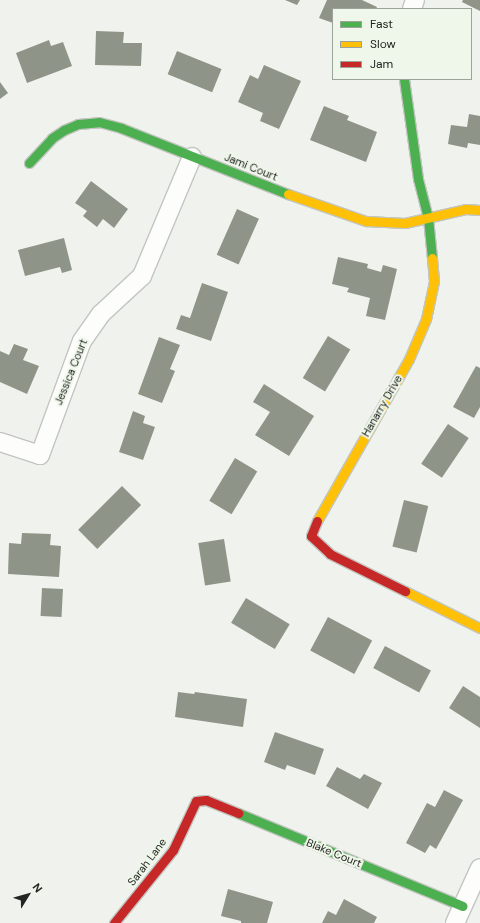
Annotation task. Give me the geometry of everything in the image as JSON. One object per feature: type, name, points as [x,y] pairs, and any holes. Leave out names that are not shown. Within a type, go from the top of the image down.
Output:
[{"type":"street","name":"Hanarry Drive","points":[[404,80],[418,178],[428,218],[434,281],[426,319],[409,359],[320,513],[311,536],[330,554],[480,628]]},
{"type":"street","name":"Jami Court","points":[[30,163],[52,138],[64,130],[78,124],[99,122],[122,128],[192,157],[366,221],[405,223],[466,209],[480,210]]},
{"type":"street","name":"Jessica Court","points":[[0,442],[40,455],[82,341],[101,314],[142,276],[192,157]]},
{"type":"street","name":"Blake Court","points":[[192,810],[196,802],[206,800],[462,906]]},
{"type":"street","name":"Sarah Lane","points":[[114,923],[173,850],[192,810]]},
{"type":"street","points":[[454,923],[480,868]]},
{"type":"building","points":[[285,0],[300,0],[297,5]]},
{"type":"building","points":[[327,0],[362,0],[377,7],[332,8],[332,23],[319,18]]},
{"type":"building","points":[[463,0],[480,0],[480,11],[462,2]]},
{"type":"building","points":[[96,31],[124,32],[123,43],[142,43],[141,66],[95,65]]},
{"type":"building","points":[[49,40],[51,46],[63,42],[72,66],[27,83],[16,53]]},
{"type":"building","points":[[177,51],[222,69],[212,92],[168,74]]},
{"type":"building","points":[[264,65],[301,81],[279,129],[260,121],[263,113],[238,102],[250,75],[258,79]]},
{"type":"building","points":[[0,82],[8,93],[0,99]]},
{"type":"building","points":[[324,106],[349,116],[347,120],[377,132],[366,162],[310,140]]},
{"type":"building","points":[[469,114],[480,116],[480,145],[468,143],[467,148],[448,144],[451,125],[467,127]]},
{"type":"building","points":[[91,181],[128,209],[114,228],[103,219],[97,227],[83,216],[87,211],[75,203]]},
{"type":"building","points":[[237,209],[259,219],[239,264],[217,255]]},
{"type":"building","points":[[64,238],[72,270],[62,273],[60,267],[25,276],[18,250]]},
{"type":"building","points":[[338,257],[368,264],[367,268],[381,272],[383,265],[397,269],[385,320],[366,316],[370,298],[347,292],[349,288],[332,284]]},
{"type":"building","points":[[202,283],[228,292],[211,341],[176,329],[181,315],[190,318]]},
{"type":"building","points":[[328,336],[350,349],[325,391],[303,378]]},
{"type":"building","points":[[159,337],[180,345],[170,369],[175,371],[162,403],[138,394]]},
{"type":"building","points":[[14,344],[28,349],[23,360],[39,366],[27,394],[0,382],[0,351],[9,355]]},
{"type":"building","points":[[476,366],[480,368],[480,407],[474,418],[453,407]]},
{"type":"building","points":[[264,384],[314,416],[289,456],[255,435],[270,412],[253,402]]},
{"type":"building","points":[[133,411],[145,416],[143,423],[155,427],[143,460],[119,452]]},
{"type":"building","points":[[448,424],[469,438],[442,478],[421,464]]},
{"type":"building","points":[[235,458],[257,471],[232,514],[209,501]]},
{"type":"building","points":[[122,486],[141,505],[97,549],[78,530]]},
{"type":"building","points":[[404,500],[428,506],[417,553],[392,547]]},
{"type":"building","points":[[22,533],[51,534],[50,545],[61,546],[59,577],[8,574],[9,543],[21,544]]},
{"type":"building","points":[[224,539],[231,581],[205,586],[198,543]]},
{"type":"building","points":[[42,588],[63,589],[62,617],[41,616]]},
{"type":"building","points":[[246,598],[290,624],[275,649],[231,623]]},
{"type":"building","points":[[328,617],[372,640],[354,674],[310,651]]},
{"type":"building","points":[[385,646],[431,670],[419,692],[373,668]]},
{"type":"building","points":[[463,686],[480,697],[480,728],[449,708]]},
{"type":"building","points":[[178,692],[194,694],[195,692],[247,699],[243,727],[175,717]]},
{"type":"building","points":[[275,732],[324,749],[315,775],[287,765],[285,770],[264,762]]},
{"type":"building","points":[[337,767],[360,779],[364,774],[382,783],[368,809],[326,786]]},
{"type":"building","points":[[444,790],[463,800],[436,849],[430,845],[425,853],[406,843],[427,803],[435,807]]},
{"type":"building","points":[[228,889],[273,902],[267,923],[241,923],[241,921],[221,916]]},
{"type":"building","points":[[344,899],[377,917],[374,923],[322,923],[328,911],[336,915]]},
{"type":"traffic: fast","points":[[404,80],[418,179],[428,218],[432,258]]},
{"type":"traffic: fast","points":[[29,163],[52,138],[64,130],[78,124],[99,122],[121,128],[288,194]]},
{"type":"traffic: fast","points":[[238,813],[462,906]]},
{"type":"traffic: slow","points":[[288,194],[366,221],[405,223],[466,209],[480,210]]},
{"type":"traffic: slow","points":[[317,521],[409,359],[426,319],[434,281],[432,258]]},
{"type":"traffic: slow","points":[[405,591],[480,628]]},
{"type":"traffic: jam","points":[[317,521],[311,536],[330,554],[405,591]]},
{"type":"traffic: jam","points":[[114,923],[173,850],[196,801],[206,800],[238,813]]}]
